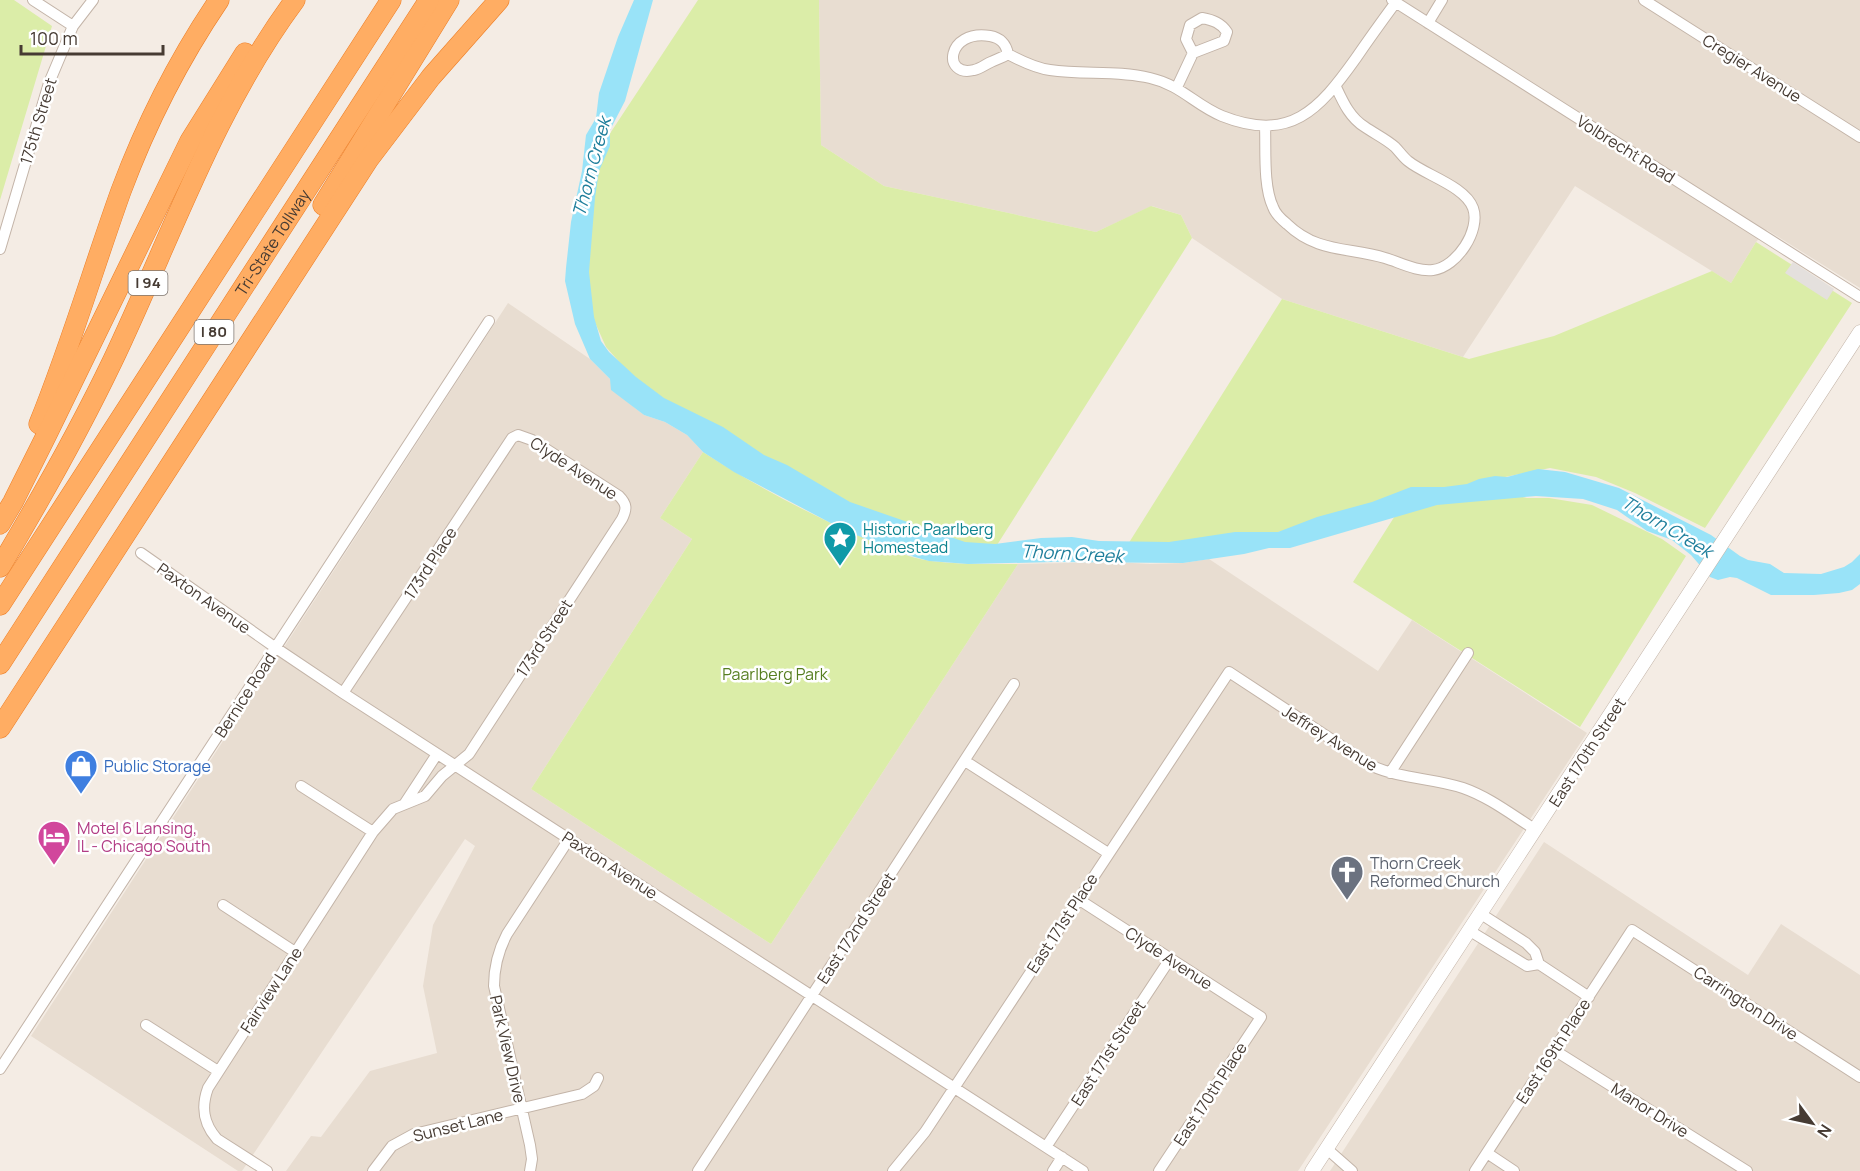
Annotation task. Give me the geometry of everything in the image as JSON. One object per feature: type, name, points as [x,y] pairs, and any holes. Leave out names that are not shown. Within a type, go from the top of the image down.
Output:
[{"type":"highway","points":[[0,506],[36,432],[54,388],[122,190],[151,120],[178,66],[219,0]]},
{"type":"highway","points":[[0,524],[47,434],[190,141],[241,58],[284,0]]},
{"type":"highway","name":"I 94","points":[[0,567],[63,456],[113,360],[224,113],[250,67],[295,0]]},
{"type":"highway","name":"Tri-State Tollway","points":[[0,605],[391,0]]},
{"type":"highway","name":"Tri-State Tollway","points":[[0,664],[429,0]]},
{"type":"highway","points":[[227,377],[280,274],[449,0]]},
{"type":"highway","points":[[0,728],[375,150],[431,77],[499,0]]},
{"type":"street","points":[[33,0],[73,26]]},
{"type":"street","name":"175th Street","points":[[0,249],[49,83],[73,26],[93,0]]},
{"type":"street","points":[[1428,23],[1442,0]]},
{"type":"street","name":"Cregier Avenue","points":[[1644,0],[1860,137]]},
{"type":"street","points":[[1008,54],[1037,67],[1051,70],[1137,75],[1177,87],[1220,115],[1243,123],[1265,126],[1283,124],[1303,116],[1321,104],[1336,87],[1394,1]]},
{"type":"street","name":"Volbrecht Road","points":[[1394,1],[1860,297]]},
{"type":"street","points":[[970,35],[981,35],[993,36],[1001,40],[1007,47],[1008,54],[976,70],[965,71],[957,68],[953,63],[952,54],[962,40],[970,35]]},
{"type":"street","points":[[1177,87],[1193,53]]},
{"type":"street","points":[[1265,126],[1268,191],[1273,208],[1294,231],[1316,243],[1335,249],[1383,257],[1421,269],[1432,271],[1451,261],[1461,251],[1474,228],[1475,218],[1471,202],[1463,194],[1408,161],[1395,147],[1354,119],[1336,87]]},
{"type":"street","name":"Bernice Road","points":[[0,1069],[489,321]]},
{"type":"street","name":"East 170th Street","points":[[1312,1171],[1860,332]]},
{"type":"street","name":"Clyde Avenue","points":[[518,435],[532,440],[619,496],[626,507]]},
{"type":"street","name":"173rd Place","points":[[343,693],[507,444],[518,435]]},
{"type":"street","name":"173rd Street","points":[[456,766],[469,754],[622,519],[626,507]]},
{"type":"street","name":"Paxton Avenue","points":[[141,553],[343,693],[1083,1171]]},
{"type":"street","points":[[1390,773],[1468,653]]},
{"type":"street","name":"Jeffrey Avenue","points":[[1229,672],[1372,766],[1390,773],[1446,783],[1468,790],[1487,799],[1536,830]]},
{"type":"street","name":"East 171st Place","points":[[893,1171],[916,1145],[1229,672]]},
{"type":"street","name":"East 172nd Street","points":[[698,1171],[1014,684]]},
{"type":"street","name":"Fairview Lane","points":[[405,803],[437,754]]},
{"type":"street","points":[[965,761],[1108,853]]},
{"type":"street","name":"Fairview Lane","points":[[267,1171],[217,1139],[205,1121],[204,1098],[218,1071],[373,832],[393,809],[425,796],[442,776],[456,766]]},
{"type":"street","points":[[301,786],[373,832]]},
{"type":"street","name":"Park View Drive","points":[[530,1171],[532,1159],[494,986],[494,974],[499,950],[507,934],[569,839]]},
{"type":"street","name":"Clyde Avenue","points":[[1078,899],[1261,1017]]},
{"type":"street","points":[[223,905],[295,952]]},
{"type":"street","points":[[1481,914],[1526,943],[1534,952],[1539,964],[1588,997]]},
{"type":"street","name":"East 169th Place","points":[[1475,1171],[1632,930]]},
{"type":"street","name":"Carrington Drive","points":[[1632,930],[1860,1077]]},
{"type":"street","points":[[1470,931],[1527,966],[1539,964]]},
{"type":"street","name":"East 171st Street","points":[[1046,1147],[1170,959]]},
{"type":"street","name":"East 170th Place","points":[[1159,1171],[1261,1017]]},
{"type":"street","points":[[146,1025],[218,1071]]},
{"type":"street","name":"Manor Drive","points":[[1554,1050],[1747,1171]]},
{"type":"street","name":"Sunset Lane","points":[[373,1171],[392,1146],[414,1134],[582,1094],[594,1086],[598,1078]]},
{"type":"street","points":[[1326,1149],[1352,1171]]},
{"type":"street","points":[[1487,1153],[1514,1171]]},
{"type":"street","points":[[1053,1171],[1062,1157]]},
{"type":"shaded area","points":[[819,0],[1860,0],[1860,288],[1767,230],[1756,242],[1731,283],[1575,186],[1463,357],[1282,299],[1192,238],[1181,215],[1152,206],[1096,232],[884,186],[821,145]]},
{"type":"shaded area","points":[[1793,262],[1834,289],[1827,300],[1785,273]]},
{"type":"shaded area","points":[[508,303],[590,359],[610,379],[614,392],[644,415],[665,422],[687,435],[703,452],[660,518],[692,539],[531,789],[771,944],[1018,564],[1114,562],[1150,564],[1209,559],[1378,671],[1412,620],[1587,733],[1298,1171],[286,1171],[311,1136],[321,1137],[370,1071],[437,1053],[423,986],[433,925],[475,846],[465,839],[242,1171],[238,1171],[31,1036]]},
{"type":"shaded area","points":[[1544,842],[1748,975],[1781,924],[1860,975],[1860,1171],[1330,1171]]},
{"type":"green space","points":[[0,0],[14,0],[52,26],[0,200]]},
{"type":"green space","points":[[698,0],[819,0],[821,145],[884,186],[1096,232],[1151,206],[1181,215],[1192,238],[990,556],[951,556],[653,400],[606,347],[588,307],[589,223],[603,144]]},
{"type":"green space","points":[[1756,242],[1852,303],[1705,528],[1635,493],[1596,477],[1550,468],[1421,494],[1331,522],[1182,550],[1125,549],[1282,299],[1469,359],[1554,336],[1712,271],[1731,283]]},
{"type":"green space","name":"Paarlberg Park","points":[[703,452],[803,509],[897,552],[922,560],[942,562],[1018,564],[771,944],[531,789],[692,539],[660,518]]},
{"type":"green space","points":[[1504,493],[1527,498],[1549,498],[1592,505],[1662,539],[1686,556],[1580,727],[1353,582],[1398,511]]},
{"type":"water","name":"Thorn Creek","points":[[634,0],[653,0],[625,101],[610,130],[610,146],[599,171],[595,198],[589,272],[594,317],[601,341],[609,352],[636,377],[664,398],[723,427],[764,455],[787,465],[850,502],[965,542],[995,544],[1041,538],[1072,537],[1099,541],[1169,542],[1235,532],[1278,532],[1411,487],[1467,484],[1479,479],[1495,476],[1507,477],[1538,469],[1565,472],[1619,488],[1711,535],[1740,556],[1748,560],[1770,564],[1784,573],[1821,574],[1844,567],[1860,554],[1860,584],[1852,590],[1839,593],[1771,595],[1737,578],[1718,580],[1710,577],[1691,555],[1672,540],[1647,531],[1617,510],[1583,499],[1536,496],[1437,505],[1290,548],[1269,548],[1183,563],[968,564],[929,561],[897,552],[842,529],[734,472],[703,452],[687,435],[665,422],[644,415],[611,390],[610,379],[590,359],[575,324],[565,281],[571,222],[582,171],[586,135],[596,118],[599,93],[618,37]]},
{"type":"place","name":"Historic Paarlberg Homestead","points":[[840,567]]},
{"type":"place","name":"Public Storage","points":[[81,795]]},
{"type":"place","name":"Motel 6 Lansing, IL - Chicago South","points":[[54,866]]},
{"type":"place","name":"Thorn Creek Reformed Church","points":[[1347,901]]}]
